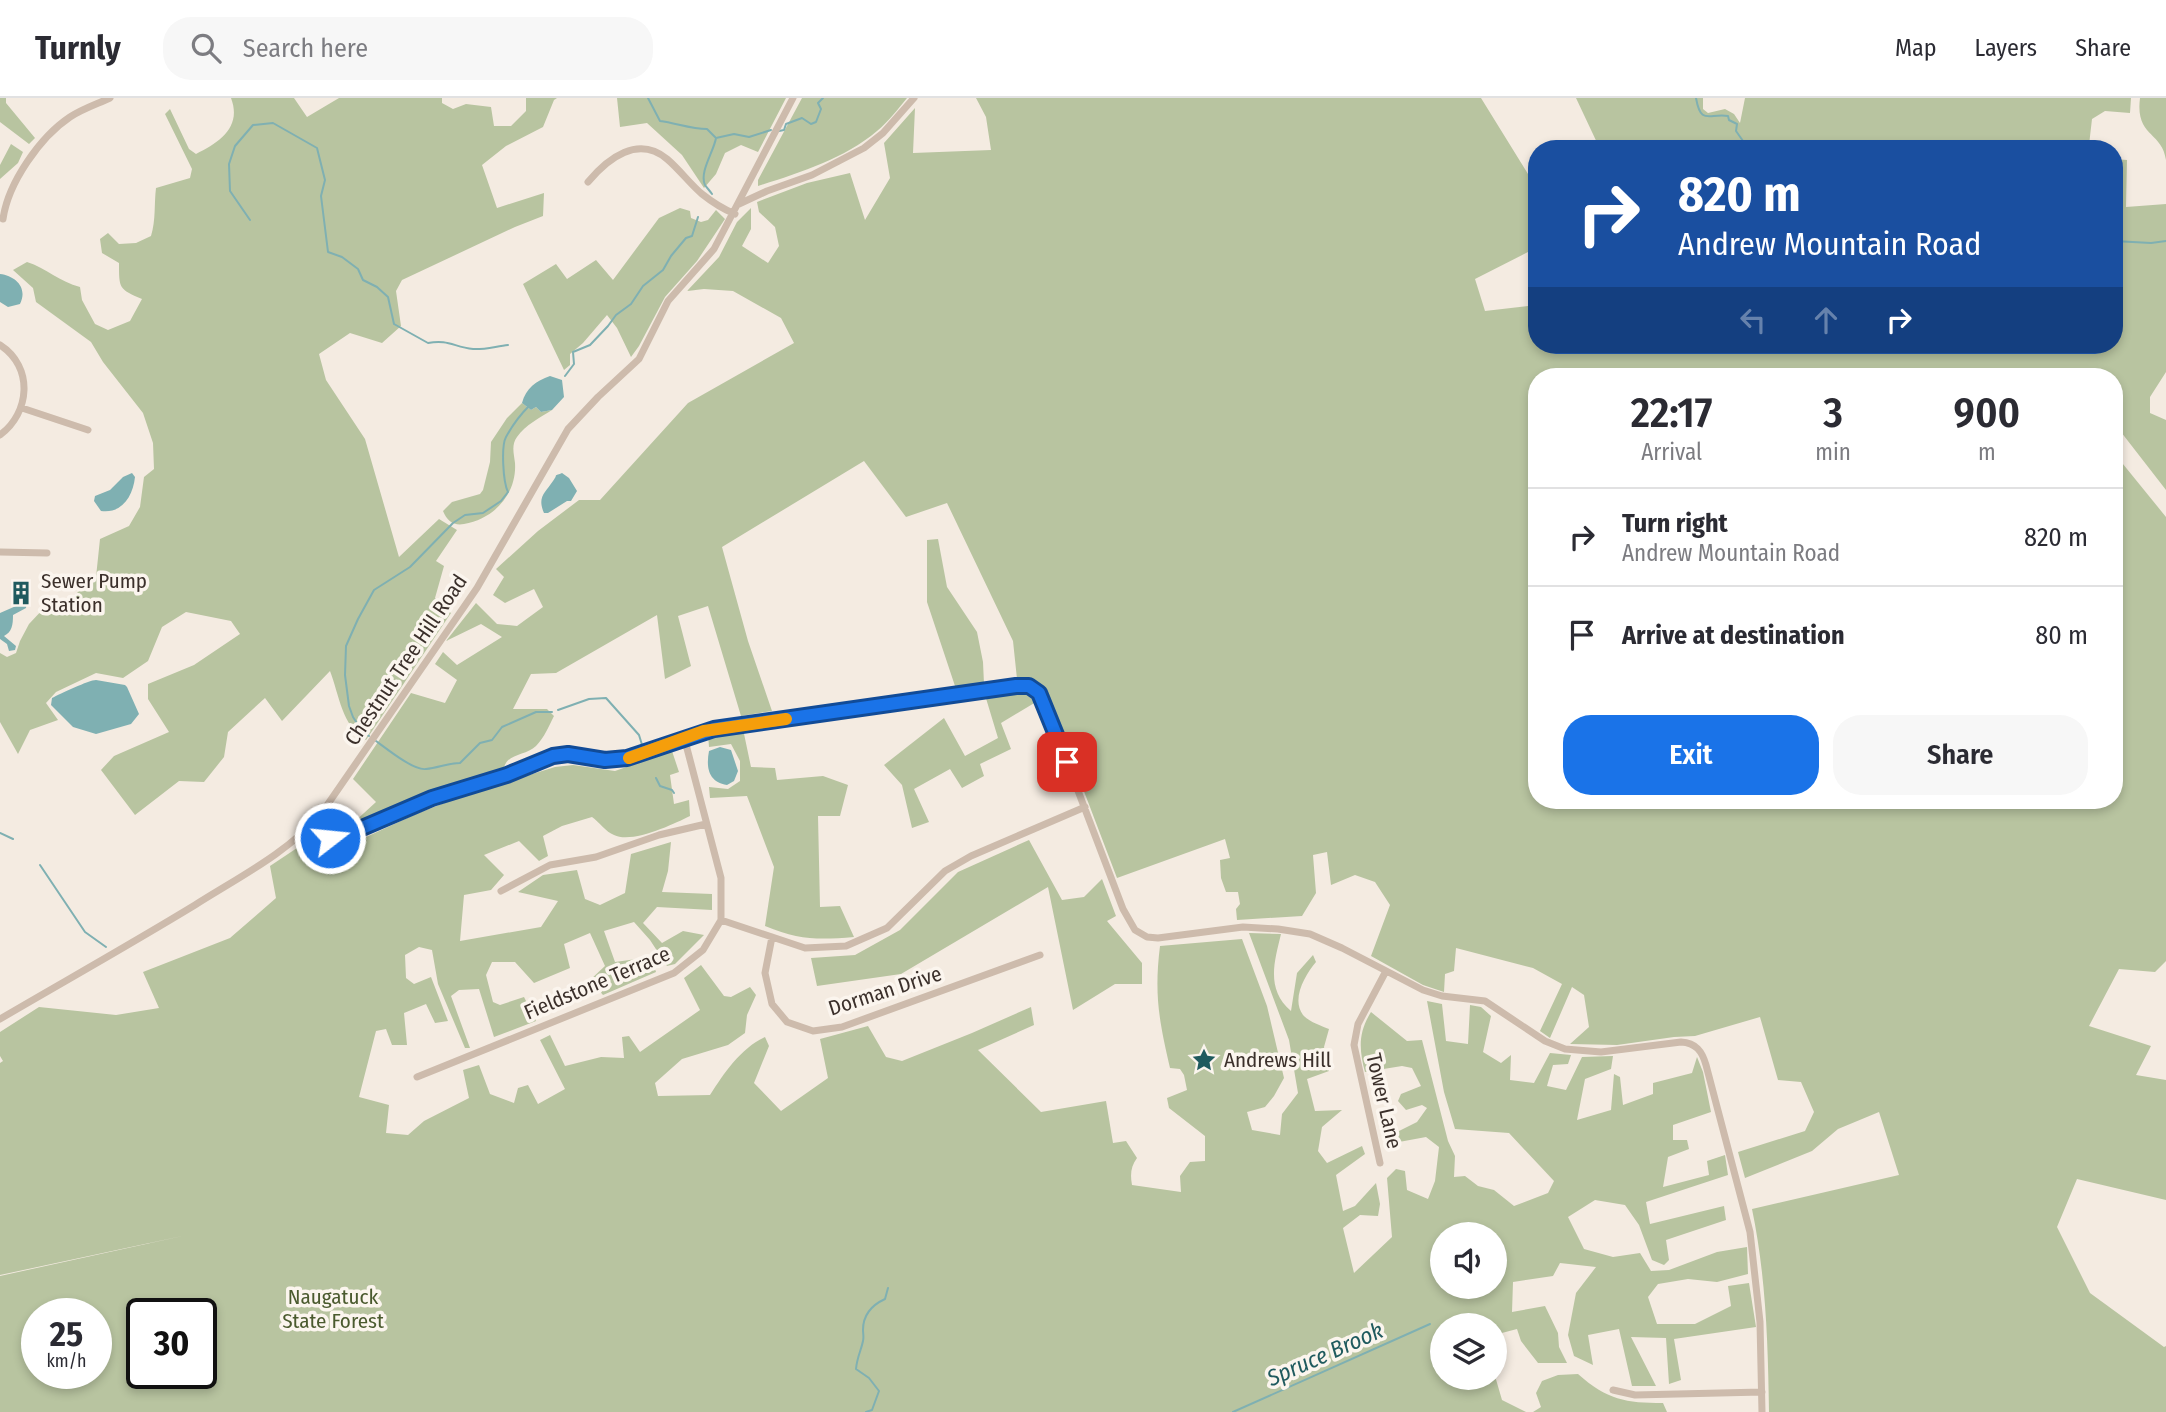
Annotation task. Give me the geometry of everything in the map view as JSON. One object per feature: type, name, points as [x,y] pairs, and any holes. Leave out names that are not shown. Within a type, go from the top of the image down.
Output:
[{"type":"street","points":[[3,219],[6,200],[29,160],[58,126],[73,115],[110,98]]},
{"type":"street","name":"Chestnut Tree Hill Road","points":[[0,1019],[144,937],[266,861],[302,834],[328,804],[477,588],[568,429],[639,359],[668,301],[715,249],[793,98]]},
{"type":"street","points":[[739,204],[812,175],[864,148],[883,133],[914,98]]},
{"type":"street","points":[[589,182],[603,165],[617,154],[639,149],[651,150],[668,160],[702,194],[734,215]]},
{"type":"street","points":[[0,345],[13,356],[22,375],[24,397],[16,419],[0,435]]},
{"type":"street","points":[[22,408],[88,430]]},
{"type":"street","points":[[0,552],[47,554]]},
{"type":"street","points":[[302,834],[324,839],[348,834],[441,795],[507,775],[553,756],[568,754],[605,760],[627,758],[720,727],[1029,686],[1041,696],[1123,909],[1131,925],[1142,935],[1158,938],[1233,928],[1292,931],[1329,942],[1429,992],[1486,1001],[1545,1041],[1565,1049],[1601,1052],[1681,1042],[1692,1044],[1699,1049],[1706,1065],[1751,1232],[1760,1322],[1762,1412]]},
{"type":"street","points":[[684,737],[721,878],[721,920],[805,948],[846,946],[887,928],[945,872],[971,856],[1085,807]]},
{"type":"street","points":[[501,891],[550,865],[596,857],[659,835],[706,824]]},
{"type":"street","name":"Fieldstone Terrace","points":[[417,1077],[674,973],[703,950],[721,920]]},
{"type":"street","name":"Dorman Drive","points":[[772,937],[765,973],[772,1004],[787,1022],[813,1031],[842,1027],[1040,956]]},
{"type":"street","name":"Tower Lane","points":[[1380,1163],[1354,1045],[1358,1024],[1386,971]]},
{"type":"street","points":[[1613,1390],[1635,1395],[1762,1392]]},
{"type":"green space","points":[[0,98],[6,98],[6,103],[35,138],[29,144],[0,122]]},
{"type":"green space","points":[[231,98],[294,98],[307,117],[339,98],[442,98],[442,103],[453,109],[466,104],[491,107],[494,126],[511,126],[526,111],[526,98],[557,98],[543,127],[506,146],[482,165],[497,208],[544,193],[543,216],[402,280],[396,291],[401,326],[382,343],[350,333],[319,354],[326,380],[365,439],[399,557],[439,519],[457,530],[436,561],[444,566],[435,598],[451,613],[366,740],[346,719],[330,671],[282,721],[265,698],[228,732],[224,757],[204,782],[179,781],[135,815],[101,770],[114,756],[169,732],[148,699],[148,684],[194,665],[240,634],[231,621],[186,612],[162,627],[148,661],[123,678],[96,673],[56,692],[46,703],[58,720],[30,730],[18,754],[0,722],[0,653],[7,657],[16,653],[29,624],[45,607],[71,598],[96,577],[100,539],[129,526],[140,507],[144,477],[154,469],[153,443],[143,413],[103,362],[91,342],[36,302],[33,288],[13,270],[27,262],[80,287],[82,300],[95,324],[108,330],[130,321],[142,299],[122,287],[119,263],[102,253],[100,239],[108,233],[119,244],[136,243],[151,236],[156,188],[190,178],[192,169],[165,114],[170,109],[189,149],[196,154],[221,139],[227,132],[234,117]]},
{"type":"green space","points":[[617,98],[786,98],[758,152],[741,145],[725,153],[716,174],[704,188],[682,155],[647,123],[620,127]]},
{"type":"green space","points":[[802,98],[907,98],[881,127],[850,150],[805,170],[758,186],[758,180]]},
{"type":"green space","points":[[976,98],[1481,98],[1528,174],[1528,252],[1475,279],[1485,311],[1528,306],[1528,354],[2123,354],[2123,160],[2127,160],[2126,207],[2166,204],[2166,372],[2150,397],[2150,413],[2166,420],[2166,490],[2123,435],[2123,368],[1528,368],[1528,809],[2123,809],[2123,464],[2166,517],[2166,961],[2155,972],[2119,969],[2089,1026],[2151,1046],[2136,1075],[2166,1080],[2166,1200],[2077,1179],[2057,1227],[2090,1293],[2166,1346],[2166,1412],[1769,1412],[1763,1285],[1752,1209],[1899,1175],[1879,1112],[1838,1129],[1812,1151],[1745,1178],[1738,1152],[1805,1131],[1814,1112],[1801,1082],[1778,1080],[1760,1017],[1695,1036],[1617,1045],[1570,1044],[1589,1027],[1584,995],[1572,987],[1550,1038],[1540,1031],[1562,984],[1533,968],[1456,948],[1454,971],[1445,974],[1444,992],[1423,985],[1371,956],[1390,905],[1375,882],[1355,875],[1331,885],[1327,852],[1313,855],[1316,893],[1302,916],[1237,920],[1236,909],[1240,904],[1238,892],[1226,892],[1221,878],[1220,860],[1230,858],[1225,839],[1117,878],[1050,702],[1037,685],[1017,679],[1013,641],[947,503],[906,517],[864,461],[722,547],[748,641],[772,711],[741,716],[708,606],[678,616],[691,666],[665,679],[657,615],[556,673],[531,674],[513,709],[547,709],[554,716],[539,743],[507,761],[503,773],[419,798],[352,829],[315,833],[325,820],[352,824],[376,802],[353,779],[411,693],[445,703],[457,680],[435,664],[443,652],[457,665],[502,637],[481,624],[446,641],[476,603],[497,624],[517,626],[543,607],[534,589],[505,603],[493,595],[504,577],[496,569],[538,531],[579,500],[600,500],[688,403],[794,343],[781,318],[733,291],[687,291],[719,257],[737,222],[751,208],[751,229],[742,246],[768,263],[779,246],[775,227],[759,212],[757,202],[807,183],[850,173],[865,220],[890,178],[884,143],[915,108],[913,153],[991,150],[986,117]]},
{"type":"green space","points":[[1576,98],[1703,98],[1703,109],[1708,113],[1725,109],[1734,114],[1740,123],[1745,98],[2131,98],[2130,113],[2105,111],[2092,119],[2090,140],[1596,140]]},
{"type":"green space","points":[[2140,98],[2166,98],[2166,160],[2160,144],[2141,120]]},
{"type":"green space","points":[[11,144],[23,152],[18,163],[0,179],[0,165]]},
{"type":"green space","points":[[680,208],[690,211],[691,218],[701,222],[708,220],[716,210],[725,219],[697,261],[665,297],[639,346],[631,357],[617,328],[607,315],[570,354],[570,365],[564,370],[523,284],[556,264],[567,279],[596,260],[613,280],[659,218]]},
{"type":"green space","points":[[522,403],[531,410],[536,407],[541,412],[552,410],[529,425],[515,440],[515,474],[508,495],[485,517],[464,524],[451,522],[443,511],[452,502],[480,494],[483,490],[490,462],[491,442],[507,418]]},
{"type":"green space","points":[[938,539],[947,587],[977,632],[984,684],[955,686],[927,602],[927,540]]},
{"type":"green space","points":[[1026,692],[1036,702],[1001,723],[1011,749],[980,764],[984,776],[962,788],[950,769],[914,789],[929,822],[912,828],[902,785],[884,765],[944,718],[965,756],[998,738],[985,695]]},
{"type":"green space","points":[[743,729],[751,767],[775,768],[777,780],[823,776],[848,785],[840,816],[818,816],[820,907],[840,906],[854,937],[809,938],[765,926],[774,867],[747,796],[710,798],[709,787],[728,789],[740,781],[740,761],[731,744],[709,747],[708,734]]},
{"type":"green space","name":"Naugatuck State Forest","points":[[672,751],[679,772],[670,775],[674,804],[689,800],[690,816],[653,832],[631,837],[611,834],[592,817],[562,826],[543,836],[548,856],[539,861],[519,841],[484,855],[504,875],[491,890],[464,895],[460,941],[541,927],[558,901],[518,892],[543,875],[577,870],[585,899],[600,905],[625,893],[631,854],[671,842],[668,871],[662,892],[712,894],[712,910],[657,907],[643,923],[662,943],[683,931],[704,935],[675,964],[667,966],[634,922],[604,931],[615,962],[651,957],[656,972],[603,995],[590,980],[605,966],[590,933],[564,944],[570,968],[534,983],[515,962],[492,962],[486,975],[493,1002],[500,1005],[524,997],[536,1021],[494,1037],[479,989],[459,990],[451,996],[470,1048],[465,1048],[438,984],[432,950],[419,947],[405,955],[406,978],[414,984],[431,977],[448,1021],[435,1023],[426,1004],[404,1013],[407,1045],[392,1045],[386,1029],[376,1031],[359,1097],[389,1105],[386,1133],[408,1135],[424,1121],[469,1098],[463,1070],[479,1065],[490,1094],[514,1103],[518,1088],[528,1085],[538,1104],[565,1089],[540,1040],[550,1035],[565,1066],[601,1057],[624,1058],[622,1037],[629,1036],[640,1052],[700,1010],[684,978],[701,965],[724,996],[731,997],[750,987],[756,995],[747,1015],[745,1033],[728,1045],[682,1059],[655,1083],[658,1096],[710,1095],[741,1054],[765,1037],[769,1046],[754,1083],[781,1111],[828,1078],[820,1039],[868,1026],[886,1057],[902,1061],[1031,1007],[1034,1025],[978,1050],[1041,1112],[1106,1101],[1113,1143],[1126,1141],[1137,1158],[1133,1164],[1132,1185],[1181,1192],[1180,1176],[1190,1162],[1205,1161],[1205,1136],[1169,1108],[1167,1098],[1187,1090],[1180,1069],[1170,1068],[1163,1036],[1158,993],[1160,946],[1242,939],[1267,1006],[1284,1078],[1265,1107],[1247,1112],[1252,1130],[1280,1135],[1282,1114],[1298,1093],[1289,1040],[1249,933],[1281,934],[1274,965],[1278,994],[1291,1011],[1297,973],[1313,955],[1316,962],[1301,987],[1298,1002],[1303,1015],[1329,1029],[1324,1047],[1329,1071],[1307,1079],[1315,1111],[1342,1110],[1322,1127],[1318,1151],[1327,1163],[1362,1146],[1365,1154],[1336,1175],[1343,1211],[1355,1206],[1376,1183],[1380,1204],[1378,1216],[1360,1215],[1343,1228],[1354,1273],[1392,1237],[1387,1178],[1396,1169],[1405,1171],[1407,1190],[1428,1199],[1435,1181],[1439,1147],[1426,1137],[1399,1142],[1391,1135],[1417,1122],[1427,1108],[1422,1105],[1406,1110],[1398,1101],[1401,1094],[1421,1086],[1412,1068],[1402,1066],[1365,1072],[1361,1041],[1371,1012],[1407,1041],[1422,1040],[1448,1141],[1455,1156],[1454,1177],[1465,1176],[1478,1186],[1494,1190],[1514,1206],[1548,1193],[1554,1181],[1509,1133],[1455,1129],[1444,1092],[1427,1001],[1442,1004],[1446,1041],[1468,1044],[1470,1005],[1481,1007],[1491,1016],[1483,1052],[1501,1063],[1511,1055],[1510,1080],[1534,1083],[1550,1053],[1571,1055],[1568,1064],[1553,1065],[1547,1086],[1566,1090],[1582,1057],[1613,1056],[1611,1069],[1585,1079],[1577,1120],[1611,1110],[1614,1074],[1620,1077],[1623,1105],[1653,1094],[1653,1083],[1692,1073],[1697,1057],[1703,1072],[1711,1112],[1673,1125],[1673,1140],[1687,1140],[1689,1149],[1668,1157],[1663,1187],[1709,1175],[1707,1161],[1725,1155],[1728,1175],[1646,1202],[1650,1224],[1724,1206],[1726,1220],[1666,1240],[1669,1260],[1664,1265],[1652,1260],[1639,1225],[1625,1205],[1595,1200],[1568,1217],[1584,1249],[1613,1257],[1640,1253],[1651,1271],[1669,1270],[1717,1252],[1747,1247],[1748,1274],[1717,1282],[1688,1279],[1658,1284],[1648,1297],[1657,1324],[1695,1324],[1731,1306],[1728,1286],[1749,1283],[1756,1327],[1674,1339],[1681,1380],[1669,1384],[1666,1338],[1631,1337],[1656,1386],[1632,1386],[1619,1329],[1588,1335],[1593,1365],[1574,1356],[1568,1335],[1576,1293],[1596,1267],[1560,1263],[1553,1276],[1513,1282],[1512,1312],[1545,1306],[1558,1333],[1559,1347],[1567,1363],[1538,1363],[1521,1341],[1517,1329],[1507,1332],[1507,1313],[1430,1313],[1430,1390],[1499,1390],[1502,1400],[1526,1412],[0,1412],[0,1276],[187,1235],[0,1275],[0,1063],[3,1061],[0,1056],[0,1032],[39,1007],[116,1015],[159,1008],[143,972],[230,938],[276,898],[270,866],[303,844],[351,844],[470,793],[555,767],[573,765],[615,771]]},
{"type":"green space","points":[[1029,840],[1062,900],[1084,897],[1102,879],[1116,916],[1107,921],[1142,963],[1142,984],[1115,984],[1073,1010],[1048,887],[901,974],[817,986],[811,958],[855,955],[900,930],[958,872]]},
{"type":"green space","points":[[1578,1374],[1608,1395],[1627,1401],[1663,1403],[1667,1412],[1533,1412],[1541,1407],[1536,1393],[1542,1381],[1558,1375]]},
{"type":"water","points":[[0,274],[11,277],[19,284],[22,293],[20,304],[8,307],[0,302]]},
{"type":"water","points":[[550,376],[562,380],[564,397],[552,410],[541,412],[536,407],[531,410],[522,403],[526,393],[536,383]]},
{"type":"water","points":[[132,473],[135,477],[134,484],[125,502],[115,510],[101,511],[94,501],[95,496],[110,490],[123,477]]},
{"type":"water","points":[[562,473],[569,478],[577,491],[571,501],[544,513],[541,503],[543,496],[556,476]]},
{"type":"water","points":[[25,597],[26,608],[13,615],[12,628],[4,636],[16,646],[15,650],[9,651],[7,644],[0,639],[0,613],[16,606],[17,599]]},
{"type":"water","points":[[96,680],[127,687],[139,714],[131,724],[96,734],[73,727],[51,705],[52,698]]},
{"type":"water","points":[[720,747],[731,750],[738,771],[734,781],[727,785],[716,781],[708,768],[709,751]]},
{"type":"waterway","points":[[648,98],[660,121],[707,129],[715,137]]},
{"type":"waterway","points":[[779,131],[784,130],[786,124],[802,118],[811,124],[816,122],[821,109],[818,103],[823,98]]},
{"type":"waterway","points":[[1696,98],[1703,115],[1728,116],[1729,120],[1737,124],[1736,131],[1742,140]]},
{"type":"waterway","points":[[250,220],[230,191],[229,164],[235,146],[253,125],[273,123],[317,148],[325,180],[321,196],[328,252],[342,257],[358,269],[363,280],[388,297],[394,324],[428,343],[446,343],[477,349],[508,345]]},
{"type":"waterway","points":[[712,194],[705,185],[704,174],[716,138],[734,134],[749,137],[771,130]]},
{"type":"waterway","points":[[565,376],[574,364],[573,352],[590,345],[616,315],[631,304],[643,286],[663,270],[686,238],[692,236],[698,217]]},
{"type":"waterway","points":[[2123,241],[2166,241]]},
{"type":"waterway","points":[[369,736],[362,731],[353,717],[345,675],[346,646],[358,619],[374,590],[410,567],[453,523],[465,515],[483,513],[501,501],[508,492],[503,464],[504,442],[529,406]]},
{"type":"waterway","points":[[558,710],[589,699],[606,698],[639,735],[643,748]]},
{"type":"waterway","points":[[376,741],[415,767],[430,768],[460,763],[480,743],[492,740],[502,727],[536,712],[552,712]]},
{"type":"waterway","points":[[656,778],[660,786],[674,793]]},
{"type":"waterway","points":[[0,833],[13,839]]},
{"type":"waterway","points":[[40,865],[85,932],[106,947]]},
{"type":"waterway","points":[[866,1412],[872,1410],[879,1391],[869,1378],[856,1369],[863,1340],[863,1325],[869,1311],[885,1299],[888,1288]]},
{"type":"waterway","name":"Spruce Brook","points":[[1233,1412],[1430,1324]]},
{"type":"slow traffic","points":[[629,758],[684,737],[720,727],[786,719]]},
{"type":"place","name":"Sewer Pump Station","points":[[21,593]]},
{"type":"place","name":"Andrews Hill","points":[[1204,1060]]},
{"type":"route","points":[[330,838],[348,834],[432,798],[507,775],[553,756],[568,754],[620,760],[714,729],[1016,686],[1033,687],[1039,693],[1067,762]]}]
